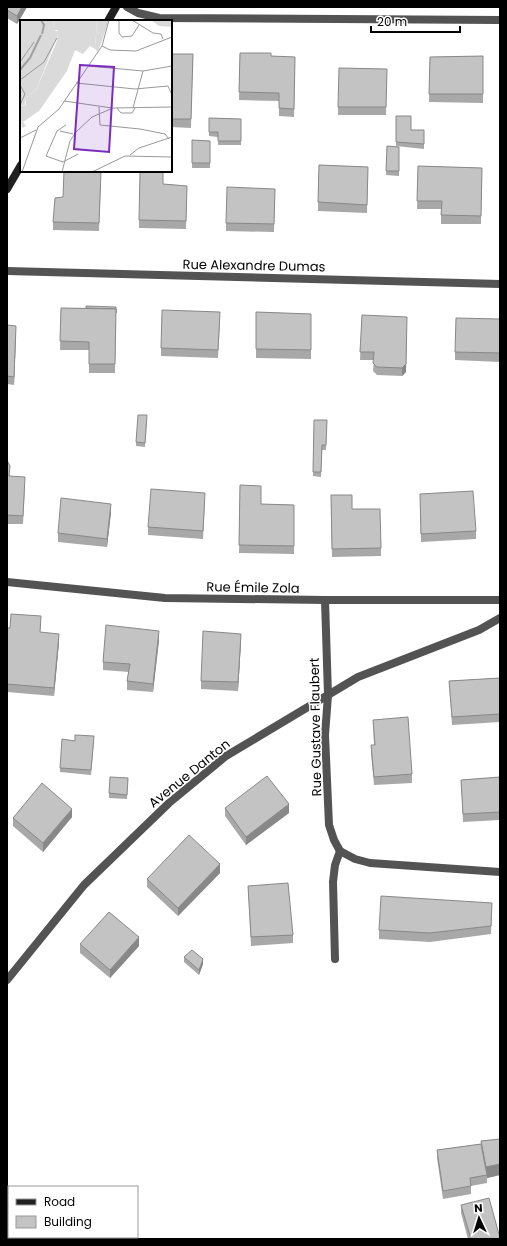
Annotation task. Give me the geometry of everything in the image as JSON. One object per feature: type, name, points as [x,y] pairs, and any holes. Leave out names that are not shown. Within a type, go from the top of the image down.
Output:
[{"type":"main road","points":[[109,20],[116,7]]},
{"type":"main road","points":[[7,189],[20,167]]},
{"type":"street","points":[[127,7],[138,13],[159,18],[500,20]]},
{"type":"street","name":"Rue Alexandre Dumas","points":[[7,271],[500,284]]},
{"type":"street","name":"Rue Émile Zola","points":[[7,582],[165,598],[500,600]]},
{"type":"street","name":"Rue Gustave Flaubert","points":[[325,600],[328,695],[325,735],[329,825],[334,840],[340,851]]},
{"type":"street","name":"Avenue Danton","points":[[7,980],[84,885],[169,803],[226,756],[358,677],[478,630],[500,618]]},
{"type":"street","points":[[335,959],[333,882],[335,865],[340,851],[355,859],[370,863],[500,872]]},
{"type":"building","points":[[7,7],[22,7],[17,16],[7,10]]},
{"type":"building","points":[[240,53],[271,53],[271,56],[295,57],[294,109],[279,108],[279,93],[239,92]]},
{"type":"building","points":[[172,54],[193,54],[191,119],[172,119]]},
{"type":"building","points":[[483,56],[483,94],[429,94],[430,57]]},
{"type":"building","points":[[339,68],[387,69],[386,107],[338,107]]},
{"type":"building","points":[[396,116],[411,116],[411,130],[424,130],[424,144],[396,142]]},
{"type":"building","points":[[209,118],[241,119],[241,141],[218,141],[218,132],[209,132]]},
{"type":"building","points":[[192,140],[210,141],[210,163],[192,163]]},
{"type":"building","points":[[387,146],[399,147],[399,171],[386,171]]},
{"type":"building","points":[[319,165],[368,167],[367,205],[318,202]]},
{"type":"building","points":[[418,166],[482,168],[481,216],[441,215],[442,201],[417,201]]},
{"type":"building","points":[[64,172],[101,172],[99,223],[53,222],[55,198],[63,197]]},
{"type":"building","points":[[140,172],[163,172],[163,184],[187,186],[186,221],[139,220]]},
{"type":"building","points":[[227,187],[275,189],[274,224],[226,223]]},
{"type":"building","points":[[86,306],[116,307],[116,309],[86,308]]},
{"type":"building","points":[[61,308],[116,309],[115,364],[89,364],[89,342],[60,341]]},
{"type":"building","points":[[162,310],[220,312],[218,350],[161,348]]},
{"type":"building","points":[[256,312],[311,314],[311,350],[256,349]]},
{"type":"building","points":[[362,315],[407,317],[406,364],[402,368],[377,367],[373,363],[374,352],[360,352]]},
{"type":"building","points":[[456,318],[500,319],[500,353],[455,352]]},
{"type":"building","points":[[7,325],[16,326],[14,377],[7,376]]},
{"type":"building","points":[[138,415],[147,415],[145,443],[136,442]]},
{"type":"building","points":[[314,420],[327,420],[326,445],[322,445],[321,472],[313,472]]},
{"type":"building","points":[[7,461],[10,466],[9,476],[25,477],[23,516],[7,515]]},
{"type":"building","points":[[240,485],[261,486],[261,504],[294,505],[294,546],[239,545]]},
{"type":"building","points":[[151,489],[205,493],[203,531],[148,527]]},
{"type":"building","points":[[473,491],[476,531],[421,534],[420,494]]},
{"type":"building","points":[[331,495],[352,495],[352,509],[380,509],[381,548],[332,549]]},
{"type":"building","points":[[61,498],[111,504],[107,539],[58,533]]},
{"type":"building","points":[[11,614],[41,616],[40,632],[59,634],[54,688],[7,684],[7,628],[10,628]]},
{"type":"building","points":[[106,625],[159,631],[153,684],[127,681],[130,664],[103,662]]},
{"type":"building","points":[[203,631],[241,634],[238,682],[201,681]]},
{"type":"building","points":[[500,678],[500,714],[452,717],[449,681]]},
{"type":"building","points":[[408,717],[412,774],[374,777],[371,745],[375,745],[373,720]]},
{"type":"building","points":[[75,735],[94,736],[91,770],[60,768],[62,739],[75,741]]},
{"type":"building","points":[[267,776],[289,804],[246,837],[225,808]]},
{"type":"building","points":[[110,777],[128,778],[127,795],[109,793]]},
{"type":"building","points":[[500,777],[500,812],[463,814],[461,780]]},
{"type":"building","points":[[42,783],[72,809],[43,843],[13,818]]},
{"type":"building","points":[[189,835],[220,864],[178,908],[147,879]]},
{"type":"building","points":[[288,883],[293,935],[251,937],[248,886]]},
{"type":"building","points":[[381,896],[492,903],[491,926],[430,933],[379,930]]},
{"type":"building","points":[[109,912],[139,937],[110,970],[80,944]]},
{"type":"building","points":[[192,950],[203,959],[199,970],[184,957]]},
{"type":"building","points":[[500,1139],[500,1164],[486,1167],[481,1141]]},
{"type":"building","points":[[481,1144],[487,1175],[470,1178],[471,1186],[443,1191],[437,1150]]},
{"type":"building","points":[[489,1198],[500,1238],[471,1239],[461,1205]]}]
